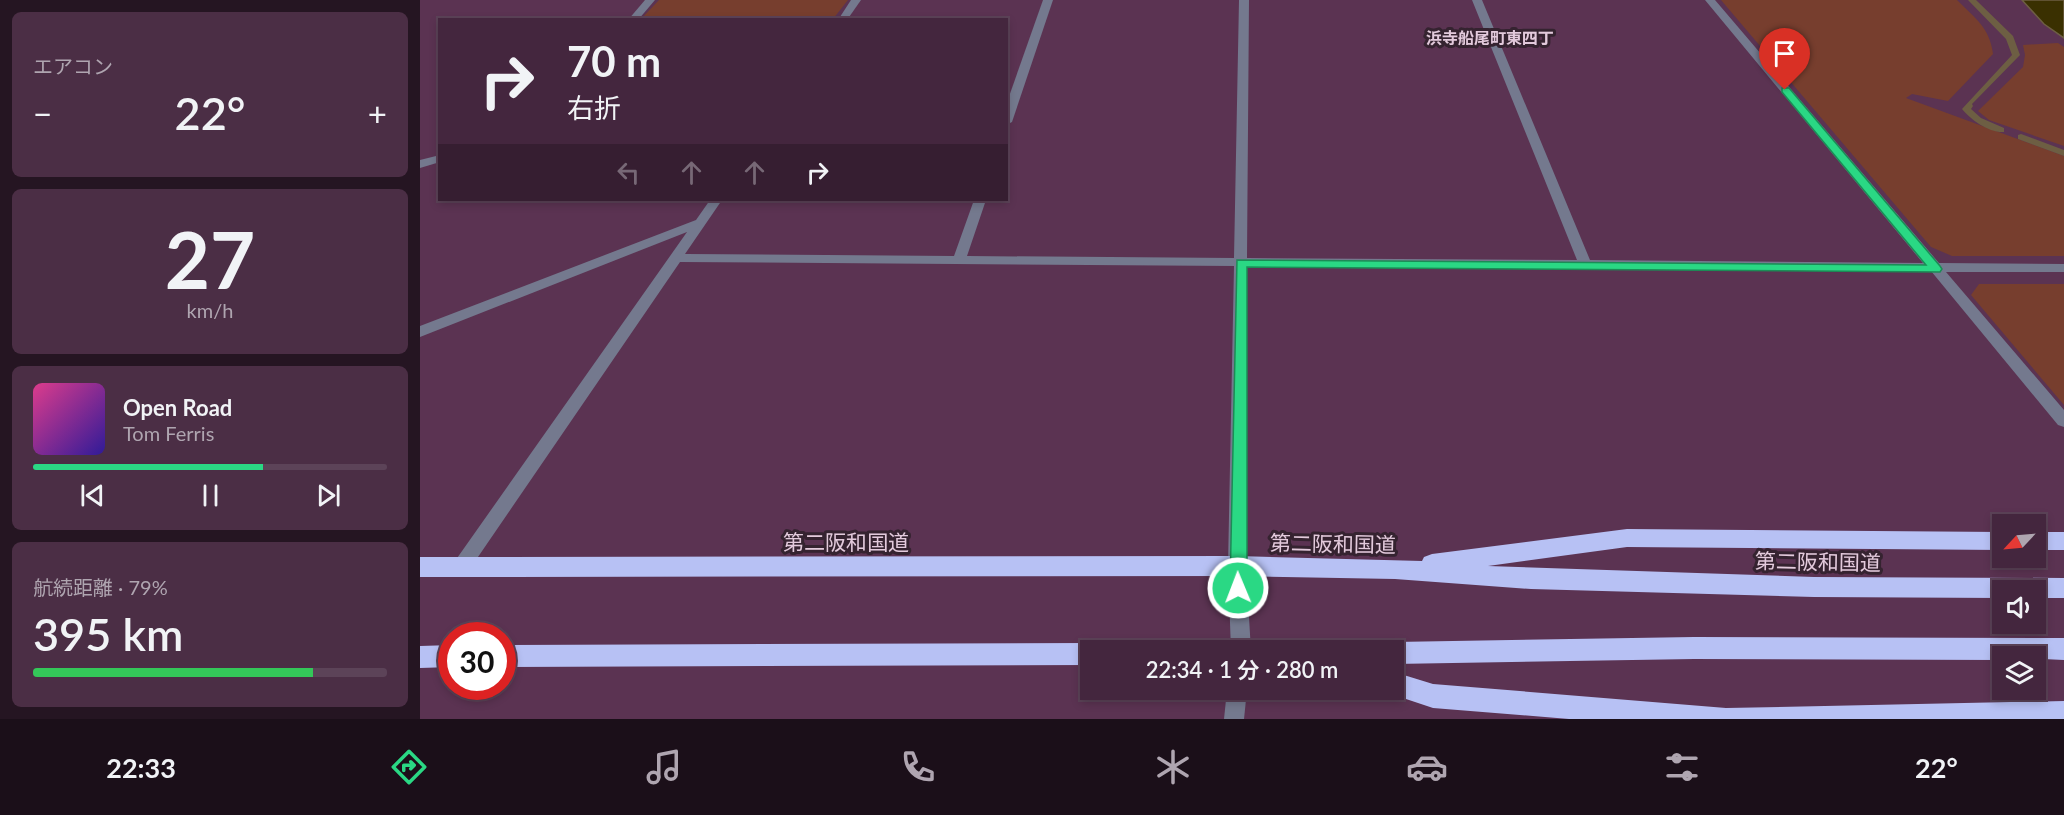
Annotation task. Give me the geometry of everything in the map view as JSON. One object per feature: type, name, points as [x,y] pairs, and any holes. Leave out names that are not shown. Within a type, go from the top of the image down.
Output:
[{"type":"highway","points":[[1395,568],[1626,538],[1992,541]]},
{"type":"highway","points":[[2046,541],[2064,541]]},
{"type":"highway","name":"第二阪和国道","points":[[420,567],[1237,566],[1395,568],[1531,579],[1814,587],[2064,588]]},
{"type":"highway","points":[[1404,653],[1694,648],[2064,649]]},
{"type":"highway","points":[[516,656],[1080,654]]},
{"type":"highway","points":[[420,657],[438,656]]},
{"type":"highway","points":[[1404,687],[1432,696],[1724,719]]},
{"type":"highway","points":[[1729,719],[2064,713]]},
{"type":"street","points":[[634,18],[650,0]]},
{"type":"street","points":[[843,18],[856,0]]},
{"type":"street","points":[[1008,116],[1048,0]]},
{"type":"street","points":[[1240,640],[1237,566],[1244,0]]},
{"type":"street","points":[[1477,0],[1586,266]]},
{"type":"street","points":[[1710,0],[2064,421]]},
{"type":"street","points":[[420,164],[438,159]]},
{"type":"street","points":[[460,567],[715,201]]},
{"type":"street","points":[[959,261],[980,201]]},
{"type":"street","points":[[420,332],[699,224]]},
{"type":"street","points":[[675,258],[1936,269],[2064,268]]},
{"type":"street","points":[[1234,719],[1236,700]]},
{"type":"shaded area","points":[[659,0],[848,0],[834,18],[642,18]]},
{"type":"shaded area","points":[[1721,0],[1957,0],[1985,30],[1993,54],[1948,101],[1912,94],[1906,98],[2064,156],[2064,256],[1952,256],[1931,247]]},
{"type":"shaded area","points":[[2022,0],[2064,0],[2064,38],[2044,24]]},
{"type":"shaded area","points":[[2058,43],[2064,47],[2064,146],[1989,120],[1978,111],[2023,67],[2025,55],[2023,45]]},
{"type":"shaded area","points":[[1979,284],[2064,284],[2064,405],[1971,295]]},
{"type":"waterway","points":[[1971,102],[2016,55],[2010,38],[1972,0]]},
{"type":"waterway","points":[[1969,106],[1966,109],[1978,120],[2001,130]]},
{"type":"waterway","points":[[2021,137],[2064,153]]},
{"type":"district","name":"浜寺船尾町東四丁","points":[[1490,37]]},
{"type":"route","points":[[1238,588],[1241,263],[1936,269],[1785,90]]}]
